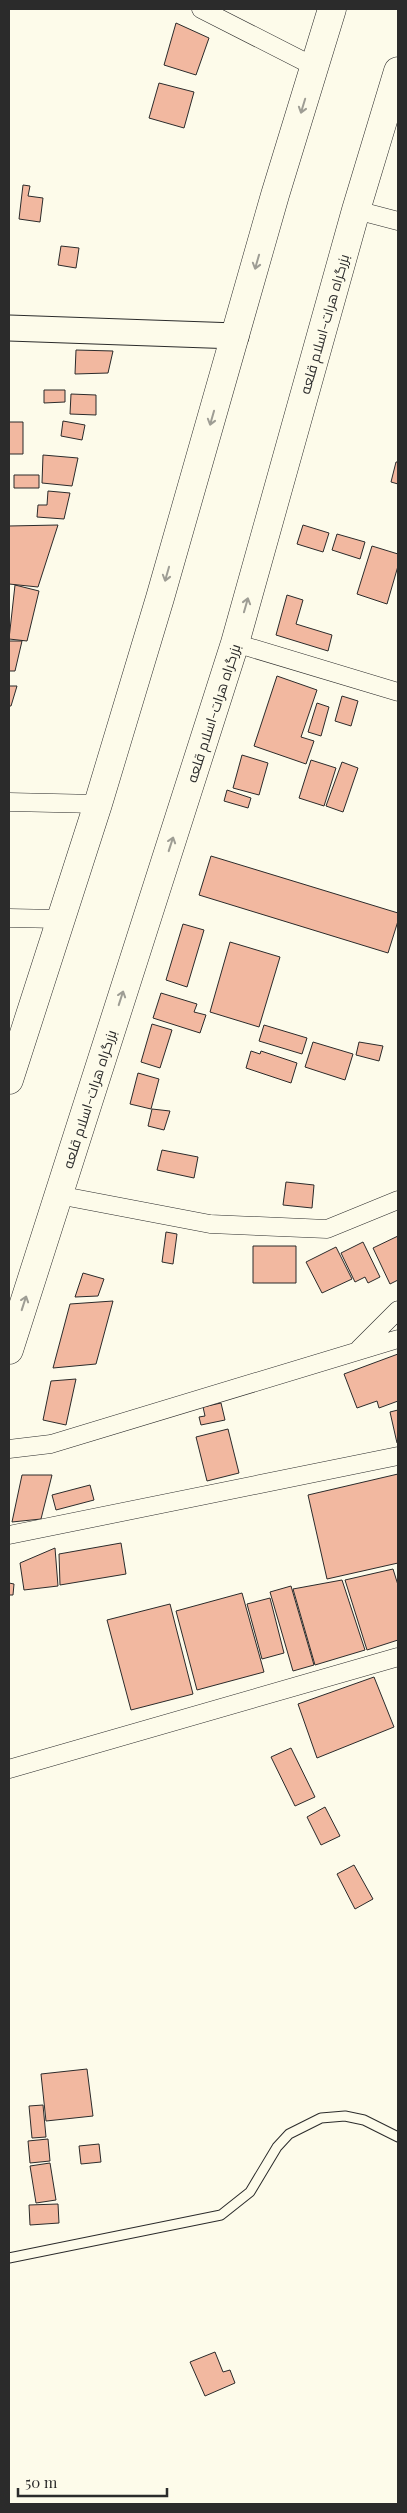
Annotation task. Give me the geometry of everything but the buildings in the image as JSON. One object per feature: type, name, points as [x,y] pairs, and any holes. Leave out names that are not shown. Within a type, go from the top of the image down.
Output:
[{"type":"highway","points":[[9,1080],[98,804],[236,336],[275,195],[332,9]]},
{"type":"highway","name":"بزرگراه هرات-اسلام قلعه","points":[[9,1350],[235,643],[356,210],[398,71]]},
{"type":"street","points":[[201,9],[315,68]]},
{"type":"street","points":[[356,210],[398,221]]},
{"type":"street","points":[[9,328],[236,336]]},
{"type":"street","points":[[235,643],[398,692]]},
{"type":"street","points":[[9,802],[98,804]]},
{"type":"street","points":[[9,918],[60,920]]},
{"type":"street","points":[[58,1195],[210,1224],[327,1229],[398,1200]]},
{"type":"street","points":[[359,1349],[398,1310]]},
{"type":"street","points":[[9,1449],[51,1444],[359,1349],[398,1339]]},
{"type":"street","points":[[9,1535],[398,1456]]},
{"type":"street","points":[[9,1769],[398,1657]]},
{"type":"lane","points":[[9,2258],[221,2215],[250,2192],[278,2147],[289,2134],[321,2118],[345,2116],[364,2120],[398,2138]]}]
